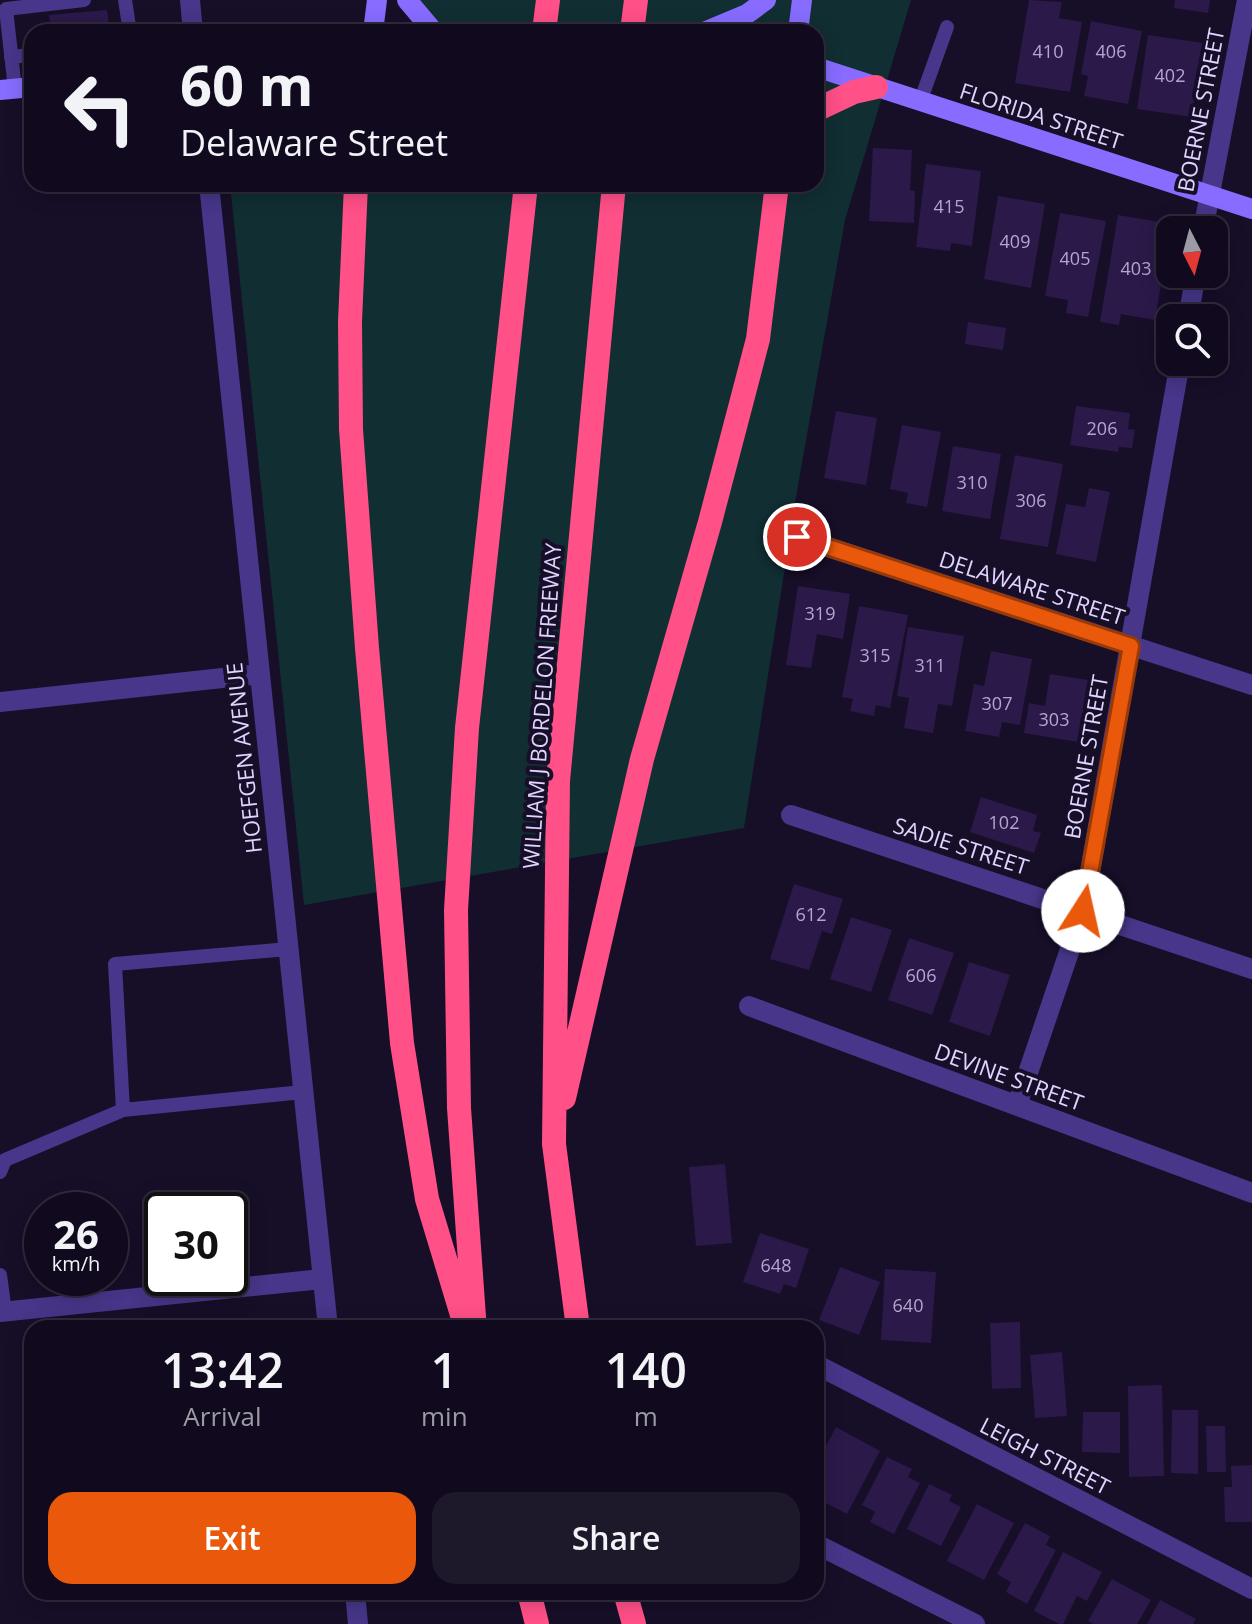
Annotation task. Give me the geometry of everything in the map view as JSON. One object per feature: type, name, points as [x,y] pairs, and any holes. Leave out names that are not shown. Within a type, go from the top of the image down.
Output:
[{"type":"highway","points":[[545,24],[548,0]]},
{"type":"highway","points":[[633,24],[636,0]]},
{"type":"highway","points":[[824,106],[854,92],[876,87]]},
{"type":"highway","points":[[356,192],[350,322],[351,429],[401,1028],[427,1199],[464,1320]]},
{"type":"highway","points":[[473,1320],[459,1108],[456,910],[467,728],[525,192]]},
{"type":"highway","name":"WILLIAM J BORDELON FREEWAY","points":[[577,1320],[554,1144],[558,781],[613,192]]},
{"type":"highway","points":[[554,1144],[642,759],[710,522],[758,339],[776,192]]},
{"type":"highway","points":[[531,1600],[537,1624]]},
{"type":"highway","points":[[627,1600],[634,1624]]},
{"type":"street","points":[[190,0],[192,24]]},
{"type":"street","points":[[374,24],[377,0]]},
{"type":"street","points":[[407,0],[427,24]]},
{"type":"street","points":[[725,24],[766,0]]},
{"type":"street","points":[[799,24],[802,0]]},
{"type":"street","name":"BOERNE STREET","points":[[1206,216],[1247,0]]},
{"type":"street","name":"FLORIDA STREET","points":[[824,70],[1252,209]]},
{"type":"street","name":"HOEFGEN AVENUE","points":[[210,192],[327,1320]]},
{"type":"street","name":"BOERNE STREET","points":[[1017,1105],[1083,911],[1178,376]]},
{"type":"street","name":"DELAWARE STREET","points":[[797,537],[1252,685]]},
{"type":"street","points":[[0,702],[260,674]]},
{"type":"street","name":"SADIE STREET","points":[[791,815],[1252,969]]},
{"type":"street","name":"DEVINE STREET","points":[[749,1006],[1252,1193]]},
{"type":"street","points":[[2,1312],[322,1279]]},
{"type":"street","name":"LEIGH STREET","points":[[824,1369],[1252,1589]]},
{"type":"street","points":[[824,1548],[975,1624]]},
{"type":"street","points":[[356,1600],[358,1624]]},
{"type":"lane","points":[[16,89],[3,5],[84,0]]},
{"type":"lane","points":[[125,0],[129,24]]},
{"type":"lane","points":[[920,102],[947,27]]},
{"type":"lane","points":[[11,57],[24,56]]},
{"type":"lane","points":[[123,1110],[115,964],[288,949]]},
{"type":"lane","points":[[0,1172],[5,1160],[123,1110],[303,1092]]},
{"type":"lane","points":[[0,1275],[2,1312]]},
{"type":"green space","points":[[418,0],[911,0],[845,220],[797,491],[744,828],[304,905],[231,192],[824,192],[824,24],[416,24]]},
{"type":"building","points":[[1029,0],[1062,2],[1059,18],[1082,22],[1070,92],[1015,83]]},
{"type":"building","points":[[1175,0],[1210,0],[1208,13],[1174,8]]},
{"type":"building","points":[[107,10],[109,24],[50,24],[49,15]]},
{"type":"building","points":[[1091,21],[1142,31],[1128,104],[1084,96],[1088,76],[1081,74]]},
{"type":"building","points":[[1148,35],[1203,43],[1192,117],[1137,109]]},
{"type":"building","points":[[873,148],[912,150],[910,190],[915,191],[914,223],[869,221]]},
{"type":"building","points":[[926,164],[981,171],[972,246],[951,243],[950,251],[916,247]]},
{"type":"building","points":[[998,196],[1045,204],[1031,288],[984,279]]},
{"type":"building","points":[[1060,213],[1106,221],[1088,317],[1066,313],[1068,300],[1045,296]]},
{"type":"building","points":[[1118,215],[1156,221],[1156,288],[1160,288],[1155,320],[1121,314],[1119,325],[1100,322]]},
{"type":"building","points":[[968,322],[1006,328],[1003,350],[965,344]]},
{"type":"building","points":[[1076,406],[1130,413],[1128,429],[1135,430],[1132,448],[1119,447],[1118,452],[1070,445]]},
{"type":"building","points":[[836,411],[877,418],[866,485],[824,478]]},
{"type":"building","points":[[902,425],[941,432],[927,507],[906,503],[908,493],[890,489]]},
{"type":"building","points":[[953,446],[1001,454],[990,519],[942,511]]},
{"type":"building","points":[[1015,455],[1063,464],[1048,547],[1000,539]]},
{"type":"building","points":[[1089,488],[1110,492],[1096,562],[1056,554],[1066,504],[1085,507]]},
{"type":"building","points":[[798,586],[850,594],[843,639],[817,634],[811,668],[786,665]]},
{"type":"building","points":[[859,606],[908,615],[890,708],[876,705],[874,716],[850,711],[853,699],[842,697]]},
{"type":"building","points":[[908,627],[964,636],[952,706],[938,704],[933,733],[904,728],[909,698],[897,696]]},
{"type":"building","points":[[991,651],[1032,659],[1020,725],[1002,722],[999,737],[965,731],[974,684],[984,686]]},
{"type":"building","points":[[1050,674],[1088,680],[1078,742],[1024,733],[1029,703],[1045,706]]},
{"type":"building","points":[[981,797],[1037,815],[1033,831],[1041,833],[1034,853],[970,832]]},
{"type":"building","points":[[794,884],[843,899],[832,934],[822,931],[809,970],[770,959]]},
{"type":"building","points":[[851,917],[892,930],[871,992],[830,979]]},
{"type":"building","points":[[909,938],[954,953],[932,1015],[888,1000]]},
{"type":"building","points":[[969,962],[1010,975],[990,1036],[949,1022]]},
{"type":"building","points":[[725,1164],[732,1243],[696,1246],[689,1167]]},
{"type":"building","points":[[760,1233],[809,1249],[796,1288],[784,1284],[780,1294],[743,1282]]},
{"type":"building","points":[[840,1267],[880,1282],[859,1335],[819,1320]]},
{"type":"building","points":[[885,1269],[936,1272],[931,1343],[881,1340]]},
{"type":"building","points":[[1020,1322],[1021,1388],[992,1389],[990,1323]]},
{"type":"building","points":[[1062,1352],[1067,1416],[1035,1418],[1030,1355]]},
{"type":"building","points":[[1162,1385],[1164,1476],[1129,1477],[1128,1386]]},
{"type":"building","points":[[1172,1410],[1198,1410],[1198,1474],[1171,1473]]},
{"type":"building","points":[[1083,1412],[1120,1412],[1120,1453],[1082,1452]]},
{"type":"building","points":[[1206,1426],[1225,1426],[1226,1472],[1207,1472]]},
{"type":"building","points":[[836,1427],[880,1451],[847,1514],[824,1502],[824,1450]]},
{"type":"building","points":[[887,1457],[912,1469],[908,1477],[920,1483],[894,1534],[870,1522],[875,1512],[862,1505]]},
{"type":"building","points":[[1252,1465],[1252,1522],[1225,1522],[1224,1487],[1232,1487],[1231,1466]]},
{"type":"building","points":[[929,1484],[952,1495],[949,1501],[961,1507],[941,1546],[907,1529]]},
{"type":"building","points":[[977,1504],[1014,1523],[984,1580],[947,1561]]},
{"type":"building","points":[[1025,1523],[1050,1536],[1046,1545],[1056,1550],[1027,1604],[1006,1592],[1011,1582],[997,1574]]},
{"type":"building","points":[[1063,1552],[1102,1572],[1087,1601],[1077,1596],[1063,1624],[1059,1624],[1034,1611]]},
{"type":"building","points":[[1112,1579],[1151,1600],[1137,1624],[1094,1624],[1088,1621]]},
{"type":"building","points":[[1160,1600],[1196,1619],[1193,1624],[1147,1624]]},
{"type":"route","points":[[797,537],[1131,646],[1083,911]]}]
